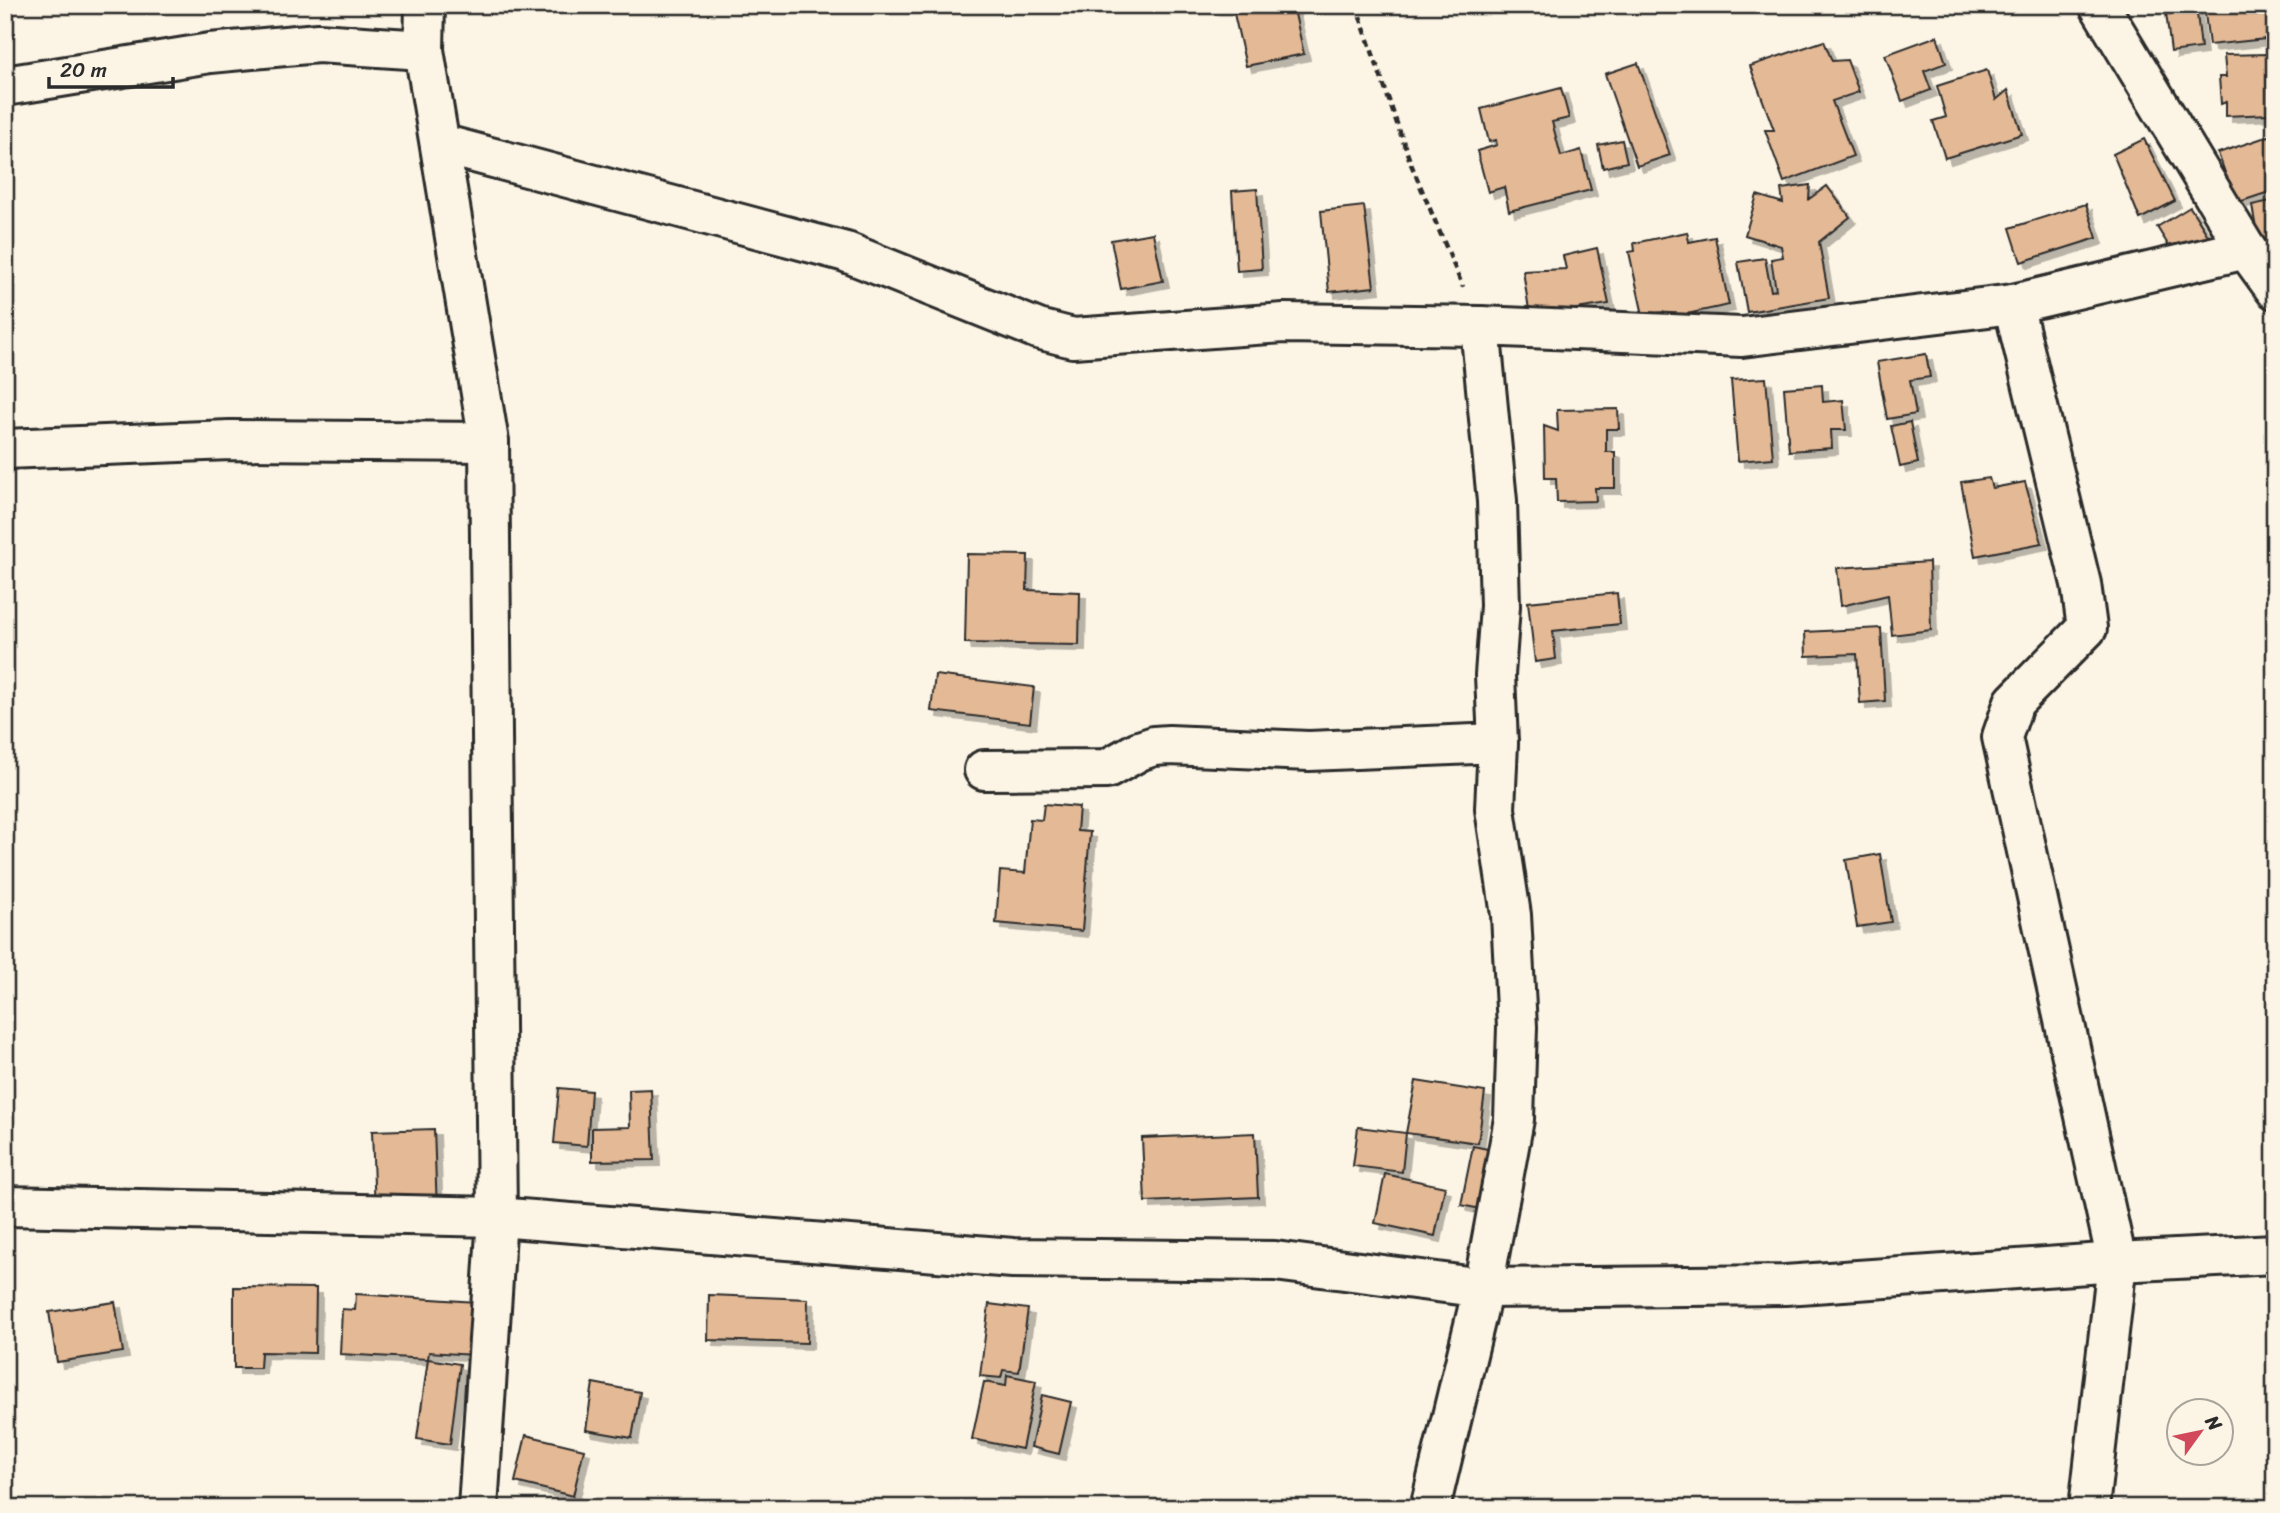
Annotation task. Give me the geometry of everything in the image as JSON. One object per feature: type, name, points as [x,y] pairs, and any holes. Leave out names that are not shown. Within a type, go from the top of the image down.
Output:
[{"type":"street","points":[[425,5],[424,50],[489,442],[497,1216],[478,1508]]},
{"type":"street","points":[[2099,5],[2246,249],[2275,289]]},
{"type":"street","points":[[5,86],[210,53],[318,43],[424,50]]},
{"type":"street","points":[[441,145],[846,252],[1038,329],[1073,338],[1284,323],[1480,326],[1742,337],[2013,304],[2246,249]]},
{"type":"street","points":[[2013,304],[2081,584],[2087,628],[2014,702],[2002,737],[2117,1262],[2089,1508]]},
{"type":"street","points":[[1430,1508],[1483,1288],[1514,1119],[1517,1027],[1511,915],[1495,809],[1498,743],[1495,675],[1500,606],[1497,500],[1480,326]]},
{"type":"street","points":[[5,449],[230,440],[489,442]]},
{"type":"street","points":[[984,770],[1107,769],[1139,751],[1169,745],[1309,751],[1498,743]]},
{"type":"street","points":[[5,1206],[497,1216],[1013,1258],[1275,1261],[1483,1288],[1785,1285],[2275,1254]]},
{"type":"path","points":[[1356,5],[1410,164],[1480,326]]},
{"type":"building","points":[[1232,5],[1293,5],[1304,54],[1246,66]]},
{"type":"building","points":[[2165,5],[2196,5],[2201,48],[2171,52]]},
{"type":"building","points":[[2204,5],[2273,5],[2275,38],[2209,45]]},
{"type":"building","points":[[1937,36],[1946,63],[1924,71],[1931,90],[1902,101],[1885,55]]},
{"type":"building","points":[[1824,41],[1832,61],[1847,60],[1859,92],[1832,101],[1853,156],[1784,182],[1765,130],[1774,130],[1750,66]]},
{"type":"building","points":[[2268,54],[2270,114],[2226,116],[2226,102],[2221,104],[2219,77],[2226,77],[2224,55]]},
{"type":"building","points":[[1638,63],[1670,155],[1637,166],[1605,74]]},
{"type":"building","points":[[1987,70],[1996,100],[2008,90],[2022,134],[1945,158],[1933,121],[1946,117],[1937,86]]},
{"type":"building","points":[[1561,88],[1569,118],[1552,122],[1561,156],[1581,150],[1591,190],[1509,211],[1504,187],[1488,192],[1477,151],[1497,145],[1496,140],[1489,142],[1481,109]]},
{"type":"building","points":[[2275,134],[2275,190],[2236,203],[2218,153]]},
{"type":"building","points":[[2144,139],[2175,201],[2140,219],[2113,154]]},
{"type":"building","points":[[1622,140],[1627,162],[1603,168],[1598,145]]},
{"type":"building","points":[[1810,185],[1809,199],[1827,186],[1850,217],[1819,242],[1829,298],[1747,312],[1738,262],[1765,258],[1771,291],[1776,290],[1771,259],[1783,257],[1781,246],[1745,235],[1757,195],[1783,203],[1781,189]]},
{"type":"building","points":[[1257,189],[1262,269],[1237,271],[1232,191]]},
{"type":"building","points":[[2275,200],[2275,245],[2251,249],[2246,224],[2255,223],[2252,205]]},
{"type":"building","points":[[2086,204],[2097,238],[2021,262],[2010,228]]},
{"type":"building","points":[[1364,206],[1374,287],[1329,292],[1321,211]]},
{"type":"building","points":[[2190,207],[2210,239],[2177,259],[2157,227]]},
{"type":"building","points":[[1687,232],[1689,242],[1715,237],[1729,305],[1668,318],[1663,312],[1643,315],[1629,252],[1635,251],[1634,243]]},
{"type":"building","points":[[1153,233],[1163,281],[1121,289],[1111,240]]},
{"type":"building","points":[[1597,248],[1609,304],[1530,316],[1523,271],[1566,269],[1563,256]]},
{"type":"building","points":[[1926,354],[1930,377],[1910,380],[1916,414],[1887,419],[1877,362]]},
{"type":"building","points":[[1766,378],[1773,458],[1738,461],[1731,380]]},
{"type":"building","points":[[1822,385],[1823,402],[1843,400],[1846,430],[1831,430],[1832,448],[1789,451],[1784,388]]},
{"type":"building","points":[[1618,409],[1619,429],[1606,429],[1606,452],[1615,452],[1615,488],[1595,488],[1596,501],[1557,502],[1556,478],[1545,478],[1544,426],[1558,431],[1557,410]]},
{"type":"building","points":[[1910,422],[1918,463],[1900,467],[1891,426]]},
{"type":"building","points":[[1989,478],[1992,488],[2025,482],[2042,543],[1975,556],[1961,482]]},
{"type":"building","points":[[967,554],[1028,555],[1027,590],[1080,592],[1079,645],[965,643]]},
{"type":"building","points":[[1929,562],[1931,630],[1892,635],[1888,595],[1841,606],[1837,568]]},
{"type":"building","points":[[1617,593],[1620,624],[1553,631],[1556,659],[1535,662],[1528,602]]},
{"type":"building","points":[[1881,628],[1885,701],[1860,703],[1857,654],[1806,656],[1805,632]]},
{"type":"building","points":[[935,675],[1034,687],[1030,723],[931,711]]},
{"type":"building","points":[[1044,804],[1079,807],[1077,831],[1090,832],[1082,931],[996,923],[1000,871],[1025,873],[1030,819],[1042,820]]},
{"type":"building","points":[[1880,854],[1891,922],[1857,927],[1846,860]]},
{"type":"building","points":[[1416,1081],[1485,1092],[1478,1143],[1406,1133]]},
{"type":"building","points":[[559,1088],[591,1091],[587,1146],[554,1143]]},
{"type":"building","points":[[651,1089],[654,1160],[592,1161],[592,1128],[630,1127],[629,1090]]},
{"type":"building","points":[[1358,1127],[1406,1133],[1402,1172],[1353,1166]]},
{"type":"building","points":[[434,1129],[437,1211],[375,1212],[372,1131]]},
{"type":"building","points":[[1255,1133],[1258,1197],[1145,1202],[1142,1138]]},
{"type":"building","points":[[1473,1146],[1507,1153],[1495,1212],[1461,1205]]},
{"type":"building","points":[[1385,1174],[1445,1187],[1435,1236],[1375,1223]]},
{"type":"building","points":[[234,1287],[316,1288],[315,1353],[261,1352],[260,1368],[234,1368]]},
{"type":"building","points":[[356,1294],[476,1302],[473,1355],[429,1352],[428,1359],[340,1354],[342,1309],[355,1310]]},
{"type":"building","points":[[709,1295],[808,1299],[807,1343],[708,1340]]},
{"type":"building","points":[[115,1302],[123,1352],[57,1362],[49,1312]]},
{"type":"building","points":[[989,1304],[1028,1309],[1019,1372],[1003,1370],[1001,1378],[980,1376]]},
{"type":"building","points":[[428,1359],[460,1364],[450,1444],[417,1439]]},
{"type":"building","points":[[1007,1375],[1036,1381],[1022,1449],[972,1439],[984,1382],[1006,1386]]},
{"type":"building","points":[[593,1383],[640,1392],[632,1438],[586,1430]]},
{"type":"building","points":[[1042,1395],[1071,1402],[1059,1454],[1031,1447]]},
{"type":"building","points":[[526,1435],[584,1449],[573,1496],[515,1482]]}]
